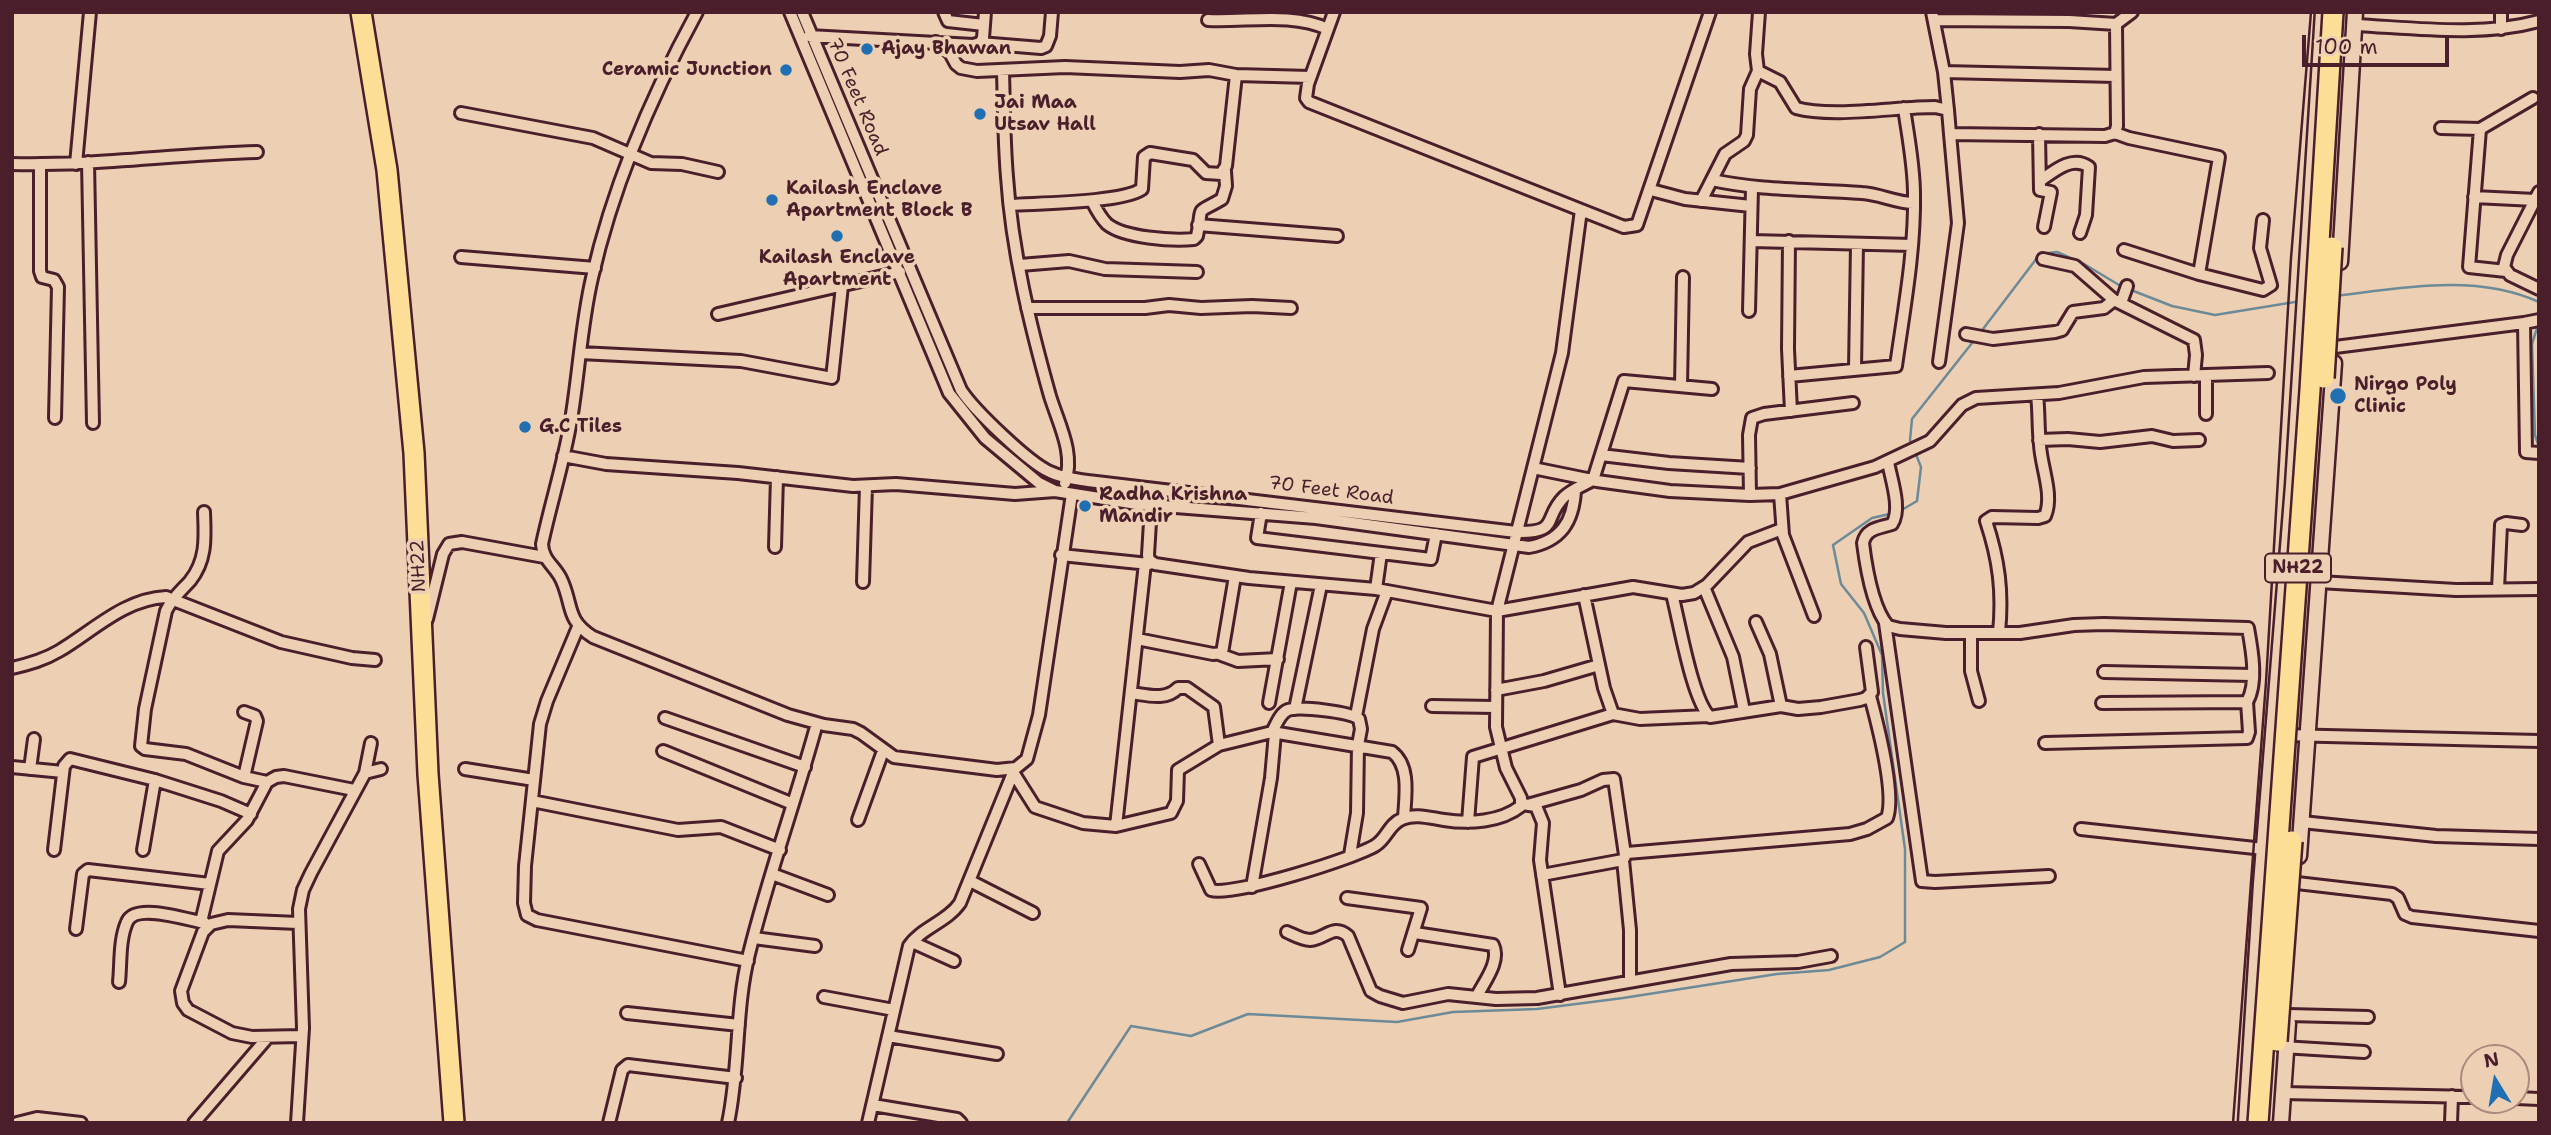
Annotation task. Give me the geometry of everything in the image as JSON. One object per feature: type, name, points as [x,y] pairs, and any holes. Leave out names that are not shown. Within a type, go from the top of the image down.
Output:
[{"type":"highway","name":"NH22","points":[[361,12],[387,170],[414,453],[428,774],[454,1123]]},
{"type":"highway","name":"NH22","points":[[2258,1123],[2309,404],[2333,12]]},
{"type":"highway","name":"NH22","points":[[2271,1123],[2352,17]]},
{"type":"street","points":[[90,12],[82,163],[93,423]]},
{"type":"street","points":[[697,12],[642,124],[594,268],[564,456],[542,544],[544,557],[562,581],[570,612],[578,627],[593,637],[779,711],[861,733],[894,757],[1012,771]]},
{"type":"street","name":"70 Feet Road","points":[[790,12],[958,384],[972,404],[1035,462],[1050,472],[1067,478],[1516,532],[1547,526],[1563,497],[1575,491]]},
{"type":"street","name":"70 Feet Road","points":[[802,12],[889,232],[900,272],[947,389],[993,447],[1039,482],[1063,493],[1151,505],[1261,513],[1529,547],[1544,544],[1556,537],[1571,513],[1575,491]]},
{"type":"street","points":[[944,12],[948,21],[953,23],[984,25]]},
{"type":"street","points":[[980,43],[983,38],[985,12]]},
{"type":"street","points":[[800,36],[1041,48],[1046,46],[1051,36],[1052,12]]},
{"type":"street","points":[[1334,12],[1305,92],[1309,103],[1632,228],[1637,225],[1651,190],[1710,12]]},
{"type":"street","points":[[1700,201],[1725,155],[1744,141],[1747,135],[1750,89],[1758,71],[1756,54],[1759,12]]},
{"type":"street","points":[[1939,362],[1958,223],[1944,72],[1933,16],[2116,24],[2132,12]]},
{"type":"street","points":[[2246,1123],[2323,12]]},
{"type":"street","points":[[2501,12],[2501,29]]},
{"type":"street","points":[[2281,1123],[2337,323],[2352,17],[2501,29],[2539,21]]},
{"type":"street","points":[[1208,20],[1287,20],[1316,24],[1328,29]]},
{"type":"street","points":[[2115,133],[2116,24]]},
{"type":"street","points":[[936,42],[950,53],[961,68],[977,71],[1065,67],[1180,72],[1209,70],[1236,75],[1310,77]]},
{"type":"street","points":[[868,1123],[907,953],[912,942],[956,909],[970,881],[1012,771],[1027,759],[1039,715],[1061,555],[1063,493],[1067,478],[1065,438],[1051,399],[1027,308],[1007,176],[1003,71]]},
{"type":"street","points":[[1758,71],[1780,82],[1793,105],[1804,110],[1936,107],[1948,110]]},
{"type":"street","points":[[1944,72],[2116,76]]},
{"type":"street","points":[[1092,201],[1097,213],[1108,225],[1125,233],[1165,239],[1194,239],[1197,236],[1202,208],[1222,199],[1226,186],[1225,171],[1236,75]]},
{"type":"street","points":[[2441,128],[2480,129],[2533,98]]},
{"type":"street","points":[[1788,376],[1896,366],[1912,245],[1914,203],[1914,180],[1904,108]]},
{"type":"street","points":[[461,113],[593,138],[651,163],[682,164],[718,172]]},
{"type":"street","points":[[2480,129],[2469,267],[2505,271],[2539,289]]},
{"type":"street","points":[[1950,134],[2105,136],[2115,133],[2219,156],[2199,274]]},
{"type":"street","points":[[2039,134],[2040,190],[2051,192],[2044,228]]},
{"type":"street","points":[[12,164],[82,163],[257,152]]},
{"type":"street","points":[[1010,205],[1092,201],[1136,193],[1142,189],[1144,158],[1150,153],[1194,160],[1202,171],[1212,175],[1225,171]]},
{"type":"street","points":[[2040,181],[2069,163],[2086,163],[2089,167],[2086,215],[2080,233]]},
{"type":"street","points":[[40,164],[40,271],[43,276],[54,280],[58,287],[55,418]]},
{"type":"street","points":[[1712,180],[1752,188],[1862,193],[1914,203]]},
{"type":"street","points":[[1749,310],[1752,188]]},
{"type":"street","points":[[1651,190],[1700,201],[1751,206]]},
{"type":"street","points":[[2473,197],[2537,196],[2507,255],[2505,271]]},
{"type":"street","points":[[1560,995],[1540,856],[1543,823],[1538,809],[1526,804],[1506,768],[1496,727],[1497,611],[1562,353],[1581,210]]},
{"type":"street","points":[[2124,250],[2258,291],[2271,285],[2260,248],[2263,220]]},
{"type":"street","points":[[1198,225],[1337,236]]},
{"type":"street","points":[[1789,241],[1788,376],[1791,411]]},
{"type":"street","points":[[1751,242],[1912,245]]},
{"type":"street","points":[[1855,369],[1857,244]]},
{"type":"street","points":[[461,257],[594,268]]},
{"type":"street","points":[[2043,259],[2075,265],[2194,340],[2194,376]]},
{"type":"street","points":[[1020,265],[1069,261],[1105,269],[1197,272]]},
{"type":"street","points":[[718,314],[900,272]]},
{"type":"street","points":[[1681,386],[1683,277]]},
{"type":"street","points":[[580,353],[741,361],[832,377],[842,286]]},
{"type":"street","points":[[1973,335],[2005,339],[2059,331],[2073,312],[2104,309],[2122,297]]},
{"type":"street","points":[[1027,308],[1145,308],[1169,305],[1201,308],[1291,308]]},
{"type":"street","points":[[2335,347],[2532,321],[2526,452],[2539,453]]},
{"type":"street","points":[[2300,365],[2334,366]]},
{"type":"street","points":[[1533,468],[1670,491],[1780,495],[1888,462],[1930,441],[1962,405],[1969,401],[1985,397],[2037,395],[2144,377],[2268,373]]},
{"type":"street","points":[[2206,376],[2206,414]]},
{"type":"street","points":[[1575,491],[1593,480],[1624,381],[1712,389]]},
{"type":"street","points":[[947,389],[958,384]]},
{"type":"street","points":[[1999,632],[2002,591],[1995,545],[1986,521],[1992,517],[2045,516],[2048,502],[2039,440],[2037,395]]},
{"type":"street","points":[[1749,495],[1749,435],[1752,418],[1853,403]]},
{"type":"street","points":[[2039,440],[2076,439],[2100,442],[2152,436],[2173,441],[2199,440]]},
{"type":"street","points":[[1601,455],[1750,468]]},
{"type":"street","points":[[564,456],[620,466],[866,486],[896,484],[1024,495],[1063,493]]},
{"type":"street","points":[[1888,462],[1895,501],[1895,519],[1892,524],[1871,531],[1863,543],[1869,578],[1885,623],[1922,881],[2049,876]]},
{"type":"street","points":[[775,547],[777,477]]},
{"type":"street","points":[[863,582],[866,486]]},
{"type":"street","points":[[1780,495],[1782,529],[1814,616]]},
{"type":"street","points":[[1116,826],[1137,639],[1150,564],[1148,555],[1151,505]]},
{"type":"street","points":[[204,512],[203,559],[192,578],[172,599],[164,618],[145,709],[141,746],[145,749],[187,754],[267,782]]},
{"type":"street","points":[[1261,513],[1256,538],[1432,559],[1436,534]]},
{"type":"street","points":[[2498,589],[2501,525],[2522,525]]},
{"type":"street","points":[[1061,555],[1381,590],[1497,611],[1633,587],[1688,594],[1704,587],[1748,541],[1782,529]]},
{"type":"street","points":[[421,637],[443,554],[449,544],[462,542],[544,557]]},
{"type":"street","points":[[1356,716],[1381,590],[1381,553]]},
{"type":"street","points":[[1219,654],[1224,649],[1235,576]]},
{"type":"street","points":[[1269,703],[1292,582]]},
{"type":"street","points":[[2319,582],[2456,590],[2539,589]]},
{"type":"street","points":[[1295,709],[1321,585]]},
{"type":"street","points":[[1704,587],[1732,657],[1744,711]]},
{"type":"street","points":[[1672,593],[1692,674],[1708,716]]},
{"type":"street","points":[[1584,595],[1613,714]]},
{"type":"street","points":[[12,668],[49,656],[126,608],[158,597],[172,599],[281,642],[352,659],[375,660]]},
{"type":"street","points":[[1756,622],[1770,654],[1781,706]]},
{"type":"street","points":[[1885,623],[1900,629],[2020,634],[2074,625],[2104,624],[2248,628],[2252,675],[2250,697],[2238,702],[2102,703]]},
{"type":"street","points":[[578,627],[543,712],[536,748],[525,866],[524,903],[527,915],[748,961]]},
{"type":"street","points":[[1971,633],[1971,671],[1979,701]]},
{"type":"street","points":[[1137,639],[1219,654],[1238,662],[1278,659]]},
{"type":"street","points":[[1542,874],[1648,851],[1850,834],[1884,821],[1889,810],[1884,759],[1870,696],[1872,688],[1866,647]]},
{"type":"street","points":[[1496,690],[1544,681],[1599,664]]},
{"type":"street","points":[[2104,672],[2252,675]]},
{"type":"street","points":[[1131,692],[1165,696],[1178,688],[1187,688],[1213,707],[1219,745]]},
{"type":"street","points":[[1468,822],[1473,757],[1613,714],[1640,719],[1713,717],[1781,706],[1808,708],[1870,696]]},
{"type":"street","points":[[2045,743],[2247,738],[2249,732],[2238,702]]},
{"type":"street","points":[[1432,706],[1495,707]]},
{"type":"street","points":[[1252,887],[1271,778],[1274,732],[1283,712],[1295,709],[1345,713],[1356,716],[1361,724],[1357,813],[1350,855]]},
{"type":"street","points":[[244,712],[254,716],[257,721],[244,776]]},
{"type":"street","points":[[665,718],[804,767]]},
{"type":"street","points":[[728,1123],[736,1078],[739,1025],[748,961],[817,723]]},
{"type":"street","points":[[1012,771],[1031,802],[1041,810],[1083,823],[1116,826],[1171,814],[1177,801],[1178,770],[1219,745],[1274,732],[1385,750],[1398,757],[1405,779],[1404,818]]},
{"type":"street","points":[[2274,735],[2539,741]]},
{"type":"street","points":[[30,769],[34,738]]},
{"type":"street","points":[[296,1123],[302,1036],[298,923],[303,890],[365,773],[371,743]]},
{"type":"street","points":[[663,751],[793,804]]},
{"type":"street","points":[[858,820],[883,751]]},
{"type":"street","points":[[54,850],[63,772],[65,763],[74,759],[155,780],[251,814]]},
{"type":"street","points":[[12,767],[63,772]]},
{"type":"street","points":[[365,773],[380,769]]},
{"type":"street","points":[[465,769],[534,780]]},
{"type":"street","points":[[302,1036],[268,1037],[232,1033],[188,1010],[183,1003],[181,991],[206,923],[210,884],[218,851],[251,814],[267,782],[284,776],[354,790]]},
{"type":"street","points":[[1199,864],[1205,881],[1214,891],[1252,887],[1374,847],[1393,824],[1404,818],[1415,816],[1468,822],[1511,813],[1526,804],[1614,779],[1630,930],[1630,980]]},
{"type":"street","points":[[144,850],[155,780]]},
{"type":"street","points":[[532,801],[678,830],[721,827],[780,850]]},
{"type":"street","points":[[2302,822],[2450,837],[2539,839]]},
{"type":"street","points":[[2081,829],[2264,849]]},
{"type":"street","points":[[76,929],[83,874],[88,870],[210,884]]},
{"type":"street","points":[[772,874],[828,895]]},
{"type":"street","points":[[970,881],[1033,913]]},
{"type":"street","points":[[2297,883],[2395,895],[2401,917],[2412,916],[2539,931]]},
{"type":"street","points":[[1347,898],[1421,908],[1408,950]]},
{"type":"street","points":[[119,982],[122,943],[130,917],[145,911],[206,923],[228,920],[298,923]]},
{"type":"street","points":[[1287,932],[1310,940],[1333,930],[1345,933],[1369,989],[1395,1002],[1412,1003],[1433,995],[1448,994],[1519,999],[1560,995],[1630,980],[1731,964],[1798,962],[1831,956]]},
{"type":"street","points":[[1415,933],[1493,944],[1496,949],[1494,963],[1477,996]]},
{"type":"street","points":[[754,937],[815,946]]},
{"type":"street","points":[[912,942],[954,961]]},
{"type":"street","points":[[824,997],[894,1010]]},
{"type":"street","points":[[627,1013],[739,1025]]},
{"type":"street","points":[[2288,1015],[2368,1017]]},
{"type":"street","points":[[888,1036],[997,1054]]},
{"type":"street","points":[[194,1123],[268,1037]]},
{"type":"street","points":[[2251,1046],[2364,1052]]},
{"type":"street","points":[[609,1123],[622,1070],[628,1065],[736,1078]]},
{"type":"street","points":[[2283,1093],[2460,1096]]},
{"type":"street","points":[[2451,1123],[2452,1096]]},
{"type":"street","points":[[873,1105],[957,1119],[961,1123]]},
{"type":"street","points":[[17,1123],[37,1118],[81,1123]]},
{"type":"waterway","points":[[1980,333],[2040,254],[2057,252],[2084,264],[2124,288]]},
{"type":"waterway","points":[[2335,296],[2412,287],[2464,285],[2515,293],[2539,302]]},
{"type":"waterway","points":[[2131,290],[2172,306],[2215,315],[2301,301]]},
{"type":"waterway","points":[[2538,325],[2532,344],[2535,435],[2539,447]]},
{"type":"waterway","points":[[1912,446],[1912,419],[1976,338]]},
{"type":"waterway","points":[[1900,511],[1917,501],[1921,467],[1915,452]]},
{"type":"waterway","points":[[1067,1123],[1131,1026],[1191,1036],[1248,1014],[1397,1022],[1453,1012],[1537,1009],[1777,974],[1829,970],[1880,957],[1905,942],[1905,849],[1883,693],[1882,655],[1864,613],[1841,584],[1833,545],[1872,518],[1894,513]]},
{"type":"railway","points":[[2233,1123],[2266,682],[2291,258],[2311,12]]},
{"type":"place","name":"Ajay Bhawan","points":[[867,49]]},
{"type":"place","name":"Ceramic Junction","points":[[786,70]]},
{"type":"place","name":"Jai Maa Utsav Hall","points":[[980,114]]},
{"type":"place","name":"Kailash Enclave Apartment Block B","points":[[772,200]]},
{"type":"place","name":"Kailash Enclave Apartment","points":[[837,236]]},
{"type":"place","name":"Nirgo Poly Clinic","points":[[2338,396]]},
{"type":"place","name":"G.C Tiles","points":[[525,427]]},
{"type":"place","name":"Radha Krishna Mandir","points":[[1085,506]]}]
